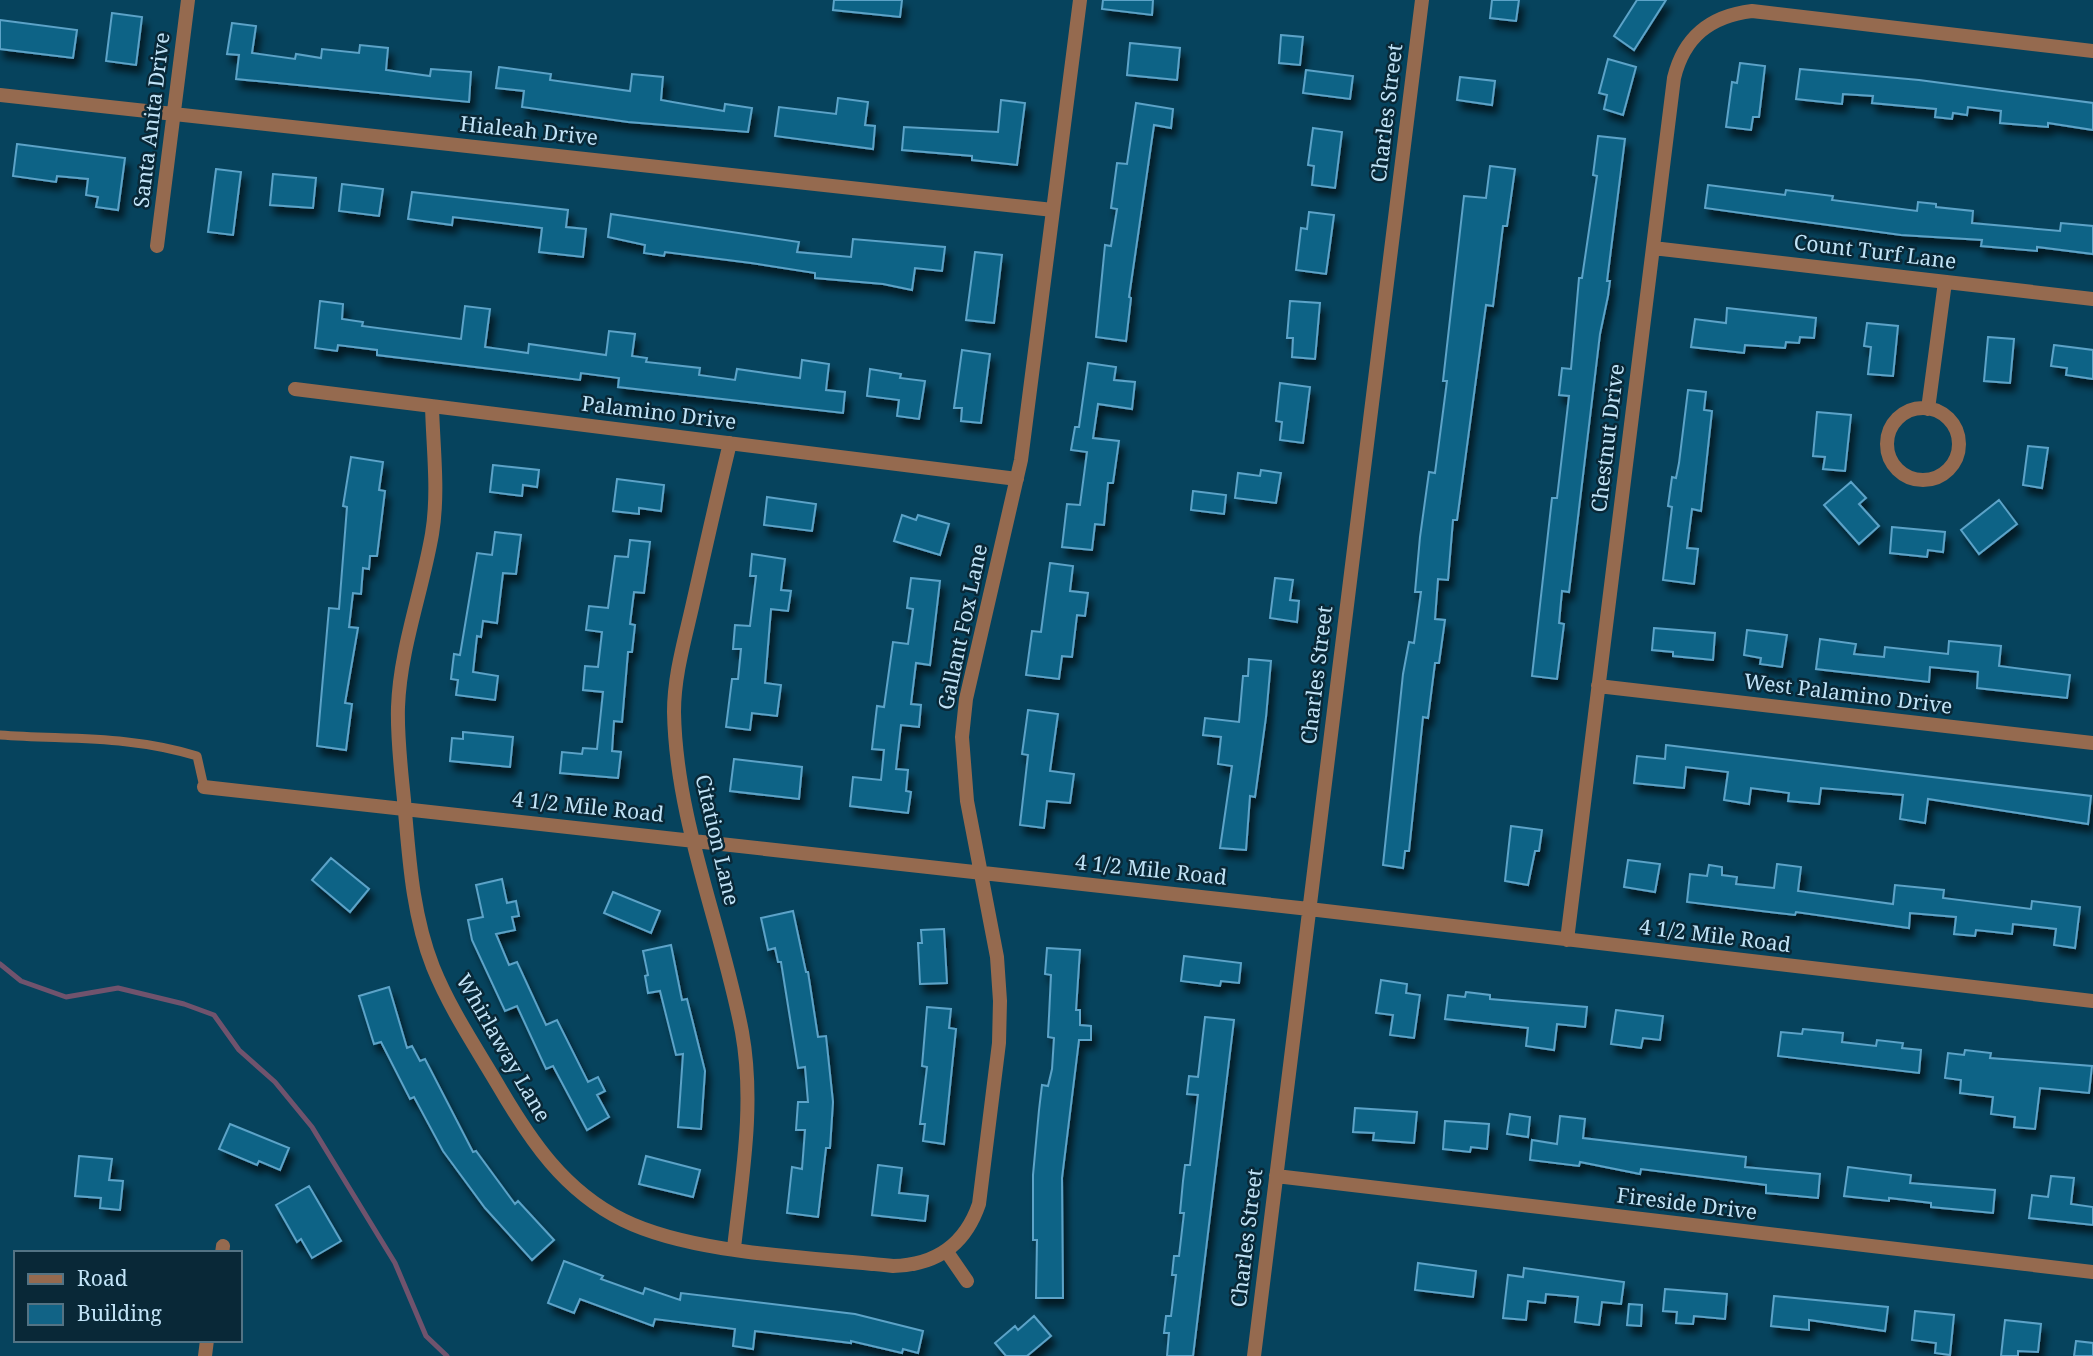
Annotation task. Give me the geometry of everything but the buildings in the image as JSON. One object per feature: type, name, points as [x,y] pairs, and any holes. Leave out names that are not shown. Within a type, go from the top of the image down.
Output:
[{"type":"street","name":"Santa Anita Drive","points":[[157,246],[188,0]]},
{"type":"street","name":"Gallant Fox Lane","points":[[947,1252],[961,1240],[972,1223],[979,1204],[999,1043],[997,957],[963,772],[962,737],[966,699],[1017,479],[1080,0]]},
{"type":"street","name":"Charles Street","points":[[1254,1356],[1422,0]]},
{"type":"street","name":"Chestnut Drive","points":[[1567,940],[1674,78],[1686,46],[1714,20],[1732,13],[1778,14],[2093,51]]},
{"type":"street","name":"Hialeah Drive","points":[[0,95],[1053,210]]},
{"type":"street","name":"Count Turf Lane","points":[[1653,248],[2093,299]]},
{"type":"street","points":[[1928,409],[1945,282]]},
{"type":"street","name":"Palamino Drive","points":[[295,389],[1017,479]]},
{"type":"street","name":"Whirlaway Lane","points":[[432,406],[435,491],[432,530],[401,671],[398,706],[411,878],[419,922],[432,964],[449,1003],[541,1154],[567,1182],[622,1219],[654,1233],[688,1242],[893,1266],[912,1266],[947,1252]]},
{"type":"street","points":[[1928,409],[1950,420],[1957,431],[1958,455],[1943,475],[1919,480],[1898,470],[1891,461],[1887,439],[1891,428],[1906,412],[1928,409]]},
{"type":"street","name":"Citation Lane","points":[[730,443],[677,670],[674,709],[676,746],[693,840],[742,1032],[747,1072],[746,1142],[734,1248]]},
{"type":"street","name":"West Palamino Drive","points":[[1598,685],[2093,743]]},
{"type":"street","name":"4 1/2 Mile Road","points":[[204,787],[1309,909],[2093,1001]]},
{"type":"street","name":"Fireside Drive","points":[[1276,1176],[2093,1272]]},
{"type":"street","points":[[947,1252],[967,1281]]},
{"type":"lane","points":[[0,734],[131,740],[174,749],[197,755],[204,787]]},
{"type":"waterway","points":[[0,964],[21,981],[66,997],[118,988],[184,1004],[214,1015],[239,1050],[275,1082],[312,1127],[395,1263],[426,1336],[447,1356]]}]
